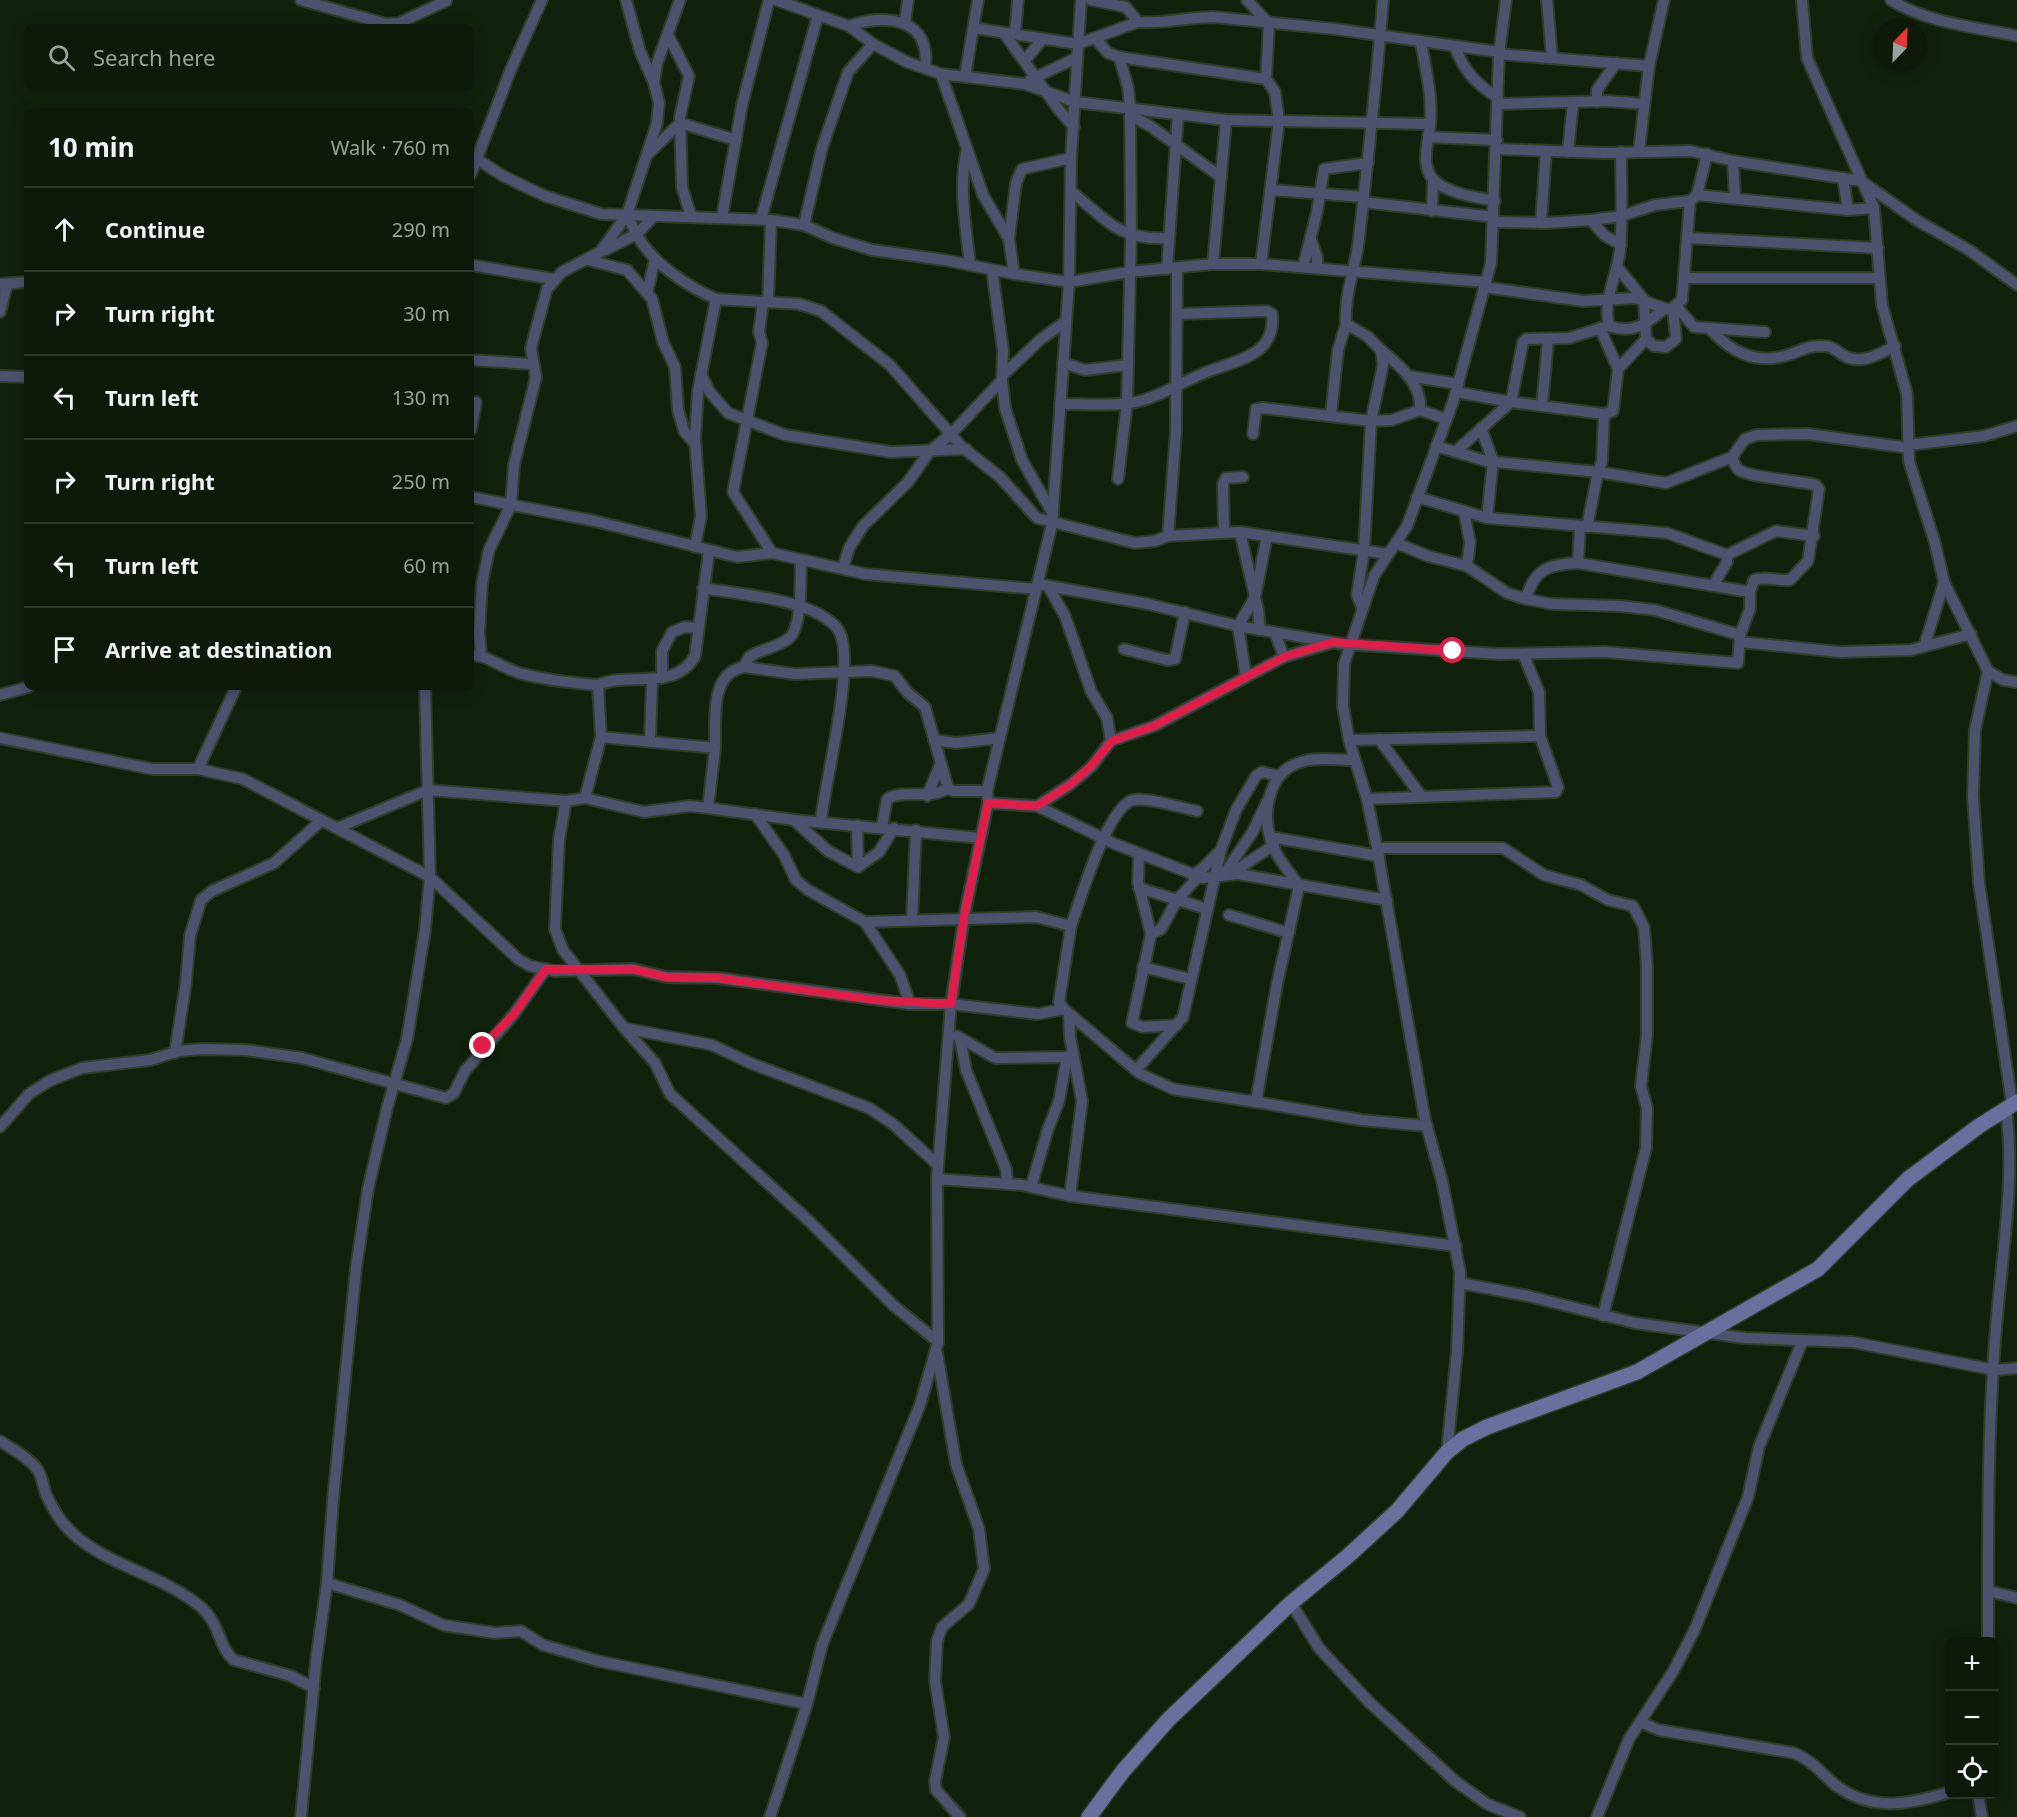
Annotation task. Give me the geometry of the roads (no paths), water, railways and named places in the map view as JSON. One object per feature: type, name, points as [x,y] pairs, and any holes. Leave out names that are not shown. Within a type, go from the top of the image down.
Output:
[{"type":"street","points":[[301,0],[386,24],[399,23],[446,1]]},
{"type":"street","points":[[474,166],[542,0]]},
{"type":"street","points":[[600,252],[627,215],[657,123],[659,104],[654,83],[640,51],[626,0]]},
{"type":"street","points":[[654,83],[657,63],[669,37],[680,0]]},
{"type":"street","points":[[722,217],[742,105],[770,0]]},
{"type":"street","points":[[776,0],[802,4],[818,15],[849,26],[873,44],[940,74],[1025,84],[1075,102],[1130,112],[1178,114],[1226,120],[1430,124]]},
{"type":"street","points":[[905,22],[908,0]]},
{"type":"street","points":[[965,76],[978,0]]},
{"type":"street","points":[[1018,0],[1009,34],[1024,61],[1074,127]]},
{"type":"street","points":[[960,1817],[936,1790],[935,1781],[944,1737],[935,1681],[937,1641],[942,1627],[969,1604],[984,1569],[979,1529],[956,1464],[937,1346],[937,1179],[951,1004],[964,917],[988,803],[987,790],[1041,586],[1052,519],[1069,282],[1071,158],[1081,0]]},
{"type":"street","points":[[1091,0],[1126,7],[1138,22]]},
{"type":"street","points":[[1247,0],[1269,24],[1266,79],[1275,92],[1279,121],[1261,264]]},
{"type":"street","points":[[1331,414],[1338,350],[1346,324],[1348,290],[1354,271],[1364,199],[1383,0]]},
{"type":"street","points":[[1447,1452],[1457,1351],[1460,1283],[1456,1246],[1443,1181],[1427,1126],[1367,799],[1349,740],[1343,706],[1344,664],[1374,576],[1407,526],[1457,388],[1491,263],[1499,53],[1506,0]]},
{"type":"street","points":[[1547,0],[1552,58]]},
{"type":"street","points":[[1639,151],[1649,66],[1664,0]]},
{"type":"street","points":[[1802,0],[1807,58],[1874,208],[1882,305],[1907,394],[1909,461],[1935,543],[1944,582],[1988,671],[2003,680],[2017,682]]},
{"type":"street","points":[[1891,0],[1910,10],[1946,21],[2017,36]]},
{"type":"street","points":[[772,553],[733,492],[762,343],[759,324],[765,302],[766,219],[818,15]]},
{"type":"street","points":[[974,28],[1078,44],[1138,22],[1161,24],[1194,17],[1213,17],[1499,53],[1649,66]]},
{"type":"street","points":[[849,26],[863,21],[905,22],[915,29],[925,45],[925,68]]},
{"type":"street","points":[[669,37],[689,76],[680,123],[682,187],[691,216]]},
{"type":"street","points":[[1024,61],[1043,39]]},
{"type":"street","points":[[1096,39],[1108,52],[1119,57],[1232,72],[1266,79]]},
{"type":"street","points":[[1421,43],[1430,90],[1430,124],[1426,152],[1428,170],[1433,180],[1432,211]]},
{"type":"street","points":[[804,225],[822,148],[848,72],[873,44]]},
{"type":"street","points":[[1455,47],[1461,64],[1476,84],[1498,101],[1644,104]]},
{"type":"street","points":[[1118,479],[1127,403],[1131,236],[1130,112],[1128,87],[1119,57]]},
{"type":"street","points":[[1025,84],[1036,76],[1077,58]]},
{"type":"street","points":[[1598,102],[1597,90],[1616,63]]},
{"type":"street","points":[[940,74],[983,195],[1009,239]]},
{"type":"street","points":[[1568,152],[1573,102]]},
{"type":"street","points":[[1130,112],[1221,177]]},
{"type":"street","points":[[1168,536],[1176,386],[1177,314],[1169,238],[1178,114]]},
{"type":"street","points":[[1214,264],[1226,120]]},
{"type":"street","points":[[646,156],[680,123]]},
{"type":"street","points":[[680,123],[736,140]]},
{"type":"street","points":[[1428,137],[1546,151],[1691,151],[1733,161],[1861,181],[1926,226],[1969,250],[2017,285]]},
{"type":"street","points":[[967,148],[964,164],[964,207],[970,265]]},
{"type":"street","points":[[1541,223],[1546,151]]},
{"type":"street","points":[[1408,376],[1511,402],[1604,414],[1613,411],[1618,369],[1604,327],[1621,245],[1621,152]]},
{"type":"street","points":[[1455,452],[1511,402],[1522,342],[1526,339],[1569,338],[1604,327],[1631,330],[1645,325],[1682,300],[1693,198],[1707,154]]},
{"type":"street","points":[[1014,274],[1009,239],[1016,183],[1022,169],[1071,158]]},
{"type":"street","points":[[477,159],[503,176],[545,196],[601,214],[766,219],[804,225],[833,238],[872,250],[1069,282],[1129,272],[1214,264],[1261,264],[1317,268],[1485,285],[1583,301],[1644,300],[1671,308],[1694,327],[1765,332]]},
{"type":"street","points":[[1733,161],[1735,198]]},
{"type":"street","points":[[1303,267],[1311,240],[1324,169],[1368,163]]},
{"type":"street","points":[[1843,178],[1848,210]]},
{"type":"street","points":[[1433,180],[1455,191],[1495,201]]},
{"type":"street","points":[[1271,190],[1319,193],[1432,211],[1541,223],[1621,216],[1655,205],[1693,198],[1735,198],[1848,210],[1874,208]]},
{"type":"street","points":[[1071,191],[1117,229],[1131,236],[1169,238]]},
{"type":"street","points":[[997,218],[1013,202]]},
{"type":"street","points":[[627,215],[655,259],[698,291],[716,298],[799,304],[821,311],[890,366],[951,434],[1000,477],[1037,518],[1052,519],[1135,543],[1155,541],[1168,536],[1240,532],[1388,554]]},
{"type":"street","points":[[654,216],[637,234],[553,279],[547,289],[531,348],[536,377],[514,465],[511,505],[489,550],[482,583],[476,655],[526,675],[598,685],[612,680],[657,680],[689,666],[695,656],[709,551]]},
{"type":"street","points":[[1592,220],[1604,235],[1621,245]]},
{"type":"street","points":[[1688,238],[1878,248]]},
{"type":"street","points":[[1311,240],[1317,257],[1317,268]]},
{"type":"street","points":[[647,293],[655,259]]},
{"type":"street","points":[[588,260],[627,270],[647,293],[675,367],[678,410],[684,431],[695,444]]},
{"type":"street","points":[[474,266],[553,279]]},
{"type":"street","points":[[1618,268],[1644,300],[1646,339],[1654,346],[1666,347],[1689,333],[1694,327]]},
{"type":"street","points":[[992,270],[1003,350],[1002,378],[1005,408],[1022,460],[1052,519]]},
{"type":"street","points":[[1685,278],[1879,278]]},
{"type":"street","points":[[0,312],[4,284],[24,282]]},
{"type":"street","points":[[695,547],[700,516],[695,444],[701,374],[716,298]]},
{"type":"street","points":[[1671,308],[1676,339]]},
{"type":"street","points":[[1060,404],[1127,403],[1148,399],[1204,373],[1248,359],[1265,343],[1273,321],[1272,314],[1267,311],[1177,314]]},
{"type":"street","points":[[843,568],[849,548],[863,526],[908,482],[930,452],[951,434],[1002,378],[1041,339],[1066,321]]},
{"type":"street","points":[[1346,324],[1367,336],[1404,368],[1417,389],[1420,410]]},
{"type":"street","points":[[1710,329],[1726,346],[1740,354],[1785,356],[1807,346],[1826,345],[1848,358],[1874,358],[1895,346]]},
{"type":"street","points":[[1618,369],[1646,339]]},
{"type":"street","points":[[1542,406],[1548,340]]},
{"type":"street","points":[[1362,607],[1357,595],[1364,551],[1371,421],[1383,365],[1381,350]]},
{"type":"street","points":[[474,360],[532,364]]},
{"type":"street","points":[[1063,363],[1085,370],[1127,365]]},
{"type":"street","points":[[701,374],[709,391],[728,413],[784,435],[891,452],[966,449]]},
{"type":"street","points":[[0,376],[24,377]]},
{"type":"street","points":[[474,413],[476,402]]},
{"type":"street","points":[[1253,434],[1256,410],[1263,408],[1331,414],[1371,421],[1392,420],[1420,410],[1446,418]]},
{"type":"street","points":[[1578,563],[1584,527],[1602,461],[1604,414]]},
{"type":"street","points":[[1436,446],[1492,461],[1598,472],[1666,483],[1732,457],[1745,439],[1757,435],[1792,433],[1909,447],[1984,436],[2017,426]]},
{"type":"street","points":[[1481,428],[1492,461],[1488,518]]},
{"type":"street","points":[[474,498],[595,521],[709,551],[737,556],[772,553],[801,561],[893,577],[1041,586],[1185,612],[1238,626],[1333,642],[1523,654],[1605,652],[1738,663],[1740,639],[1750,609],[1750,592],[1754,580],[1761,577],[1790,580],[1801,572],[1808,561],[1814,536],[1819,495],[1816,485],[1744,473],[1736,466],[1732,457]]},
{"type":"street","points":[[1224,533],[1223,484],[1226,478],[1243,477]]},
{"type":"street","points":[[1417,497],[1488,518],[1667,533],[1727,555],[1776,531],[1814,536]]},
{"type":"street","points":[[1464,512],[1470,542],[1467,566]]},
{"type":"street","points":[[1240,532],[1260,630]]},
{"type":"street","points":[[1246,676],[1238,626],[1255,597],[1267,536]]},
{"type":"street","points":[[1396,543],[1428,556],[1467,566],[1507,593],[1526,599],[1552,604],[1620,606],[1654,610],[1740,639],[1840,652],[1911,650],[1925,644],[1971,634]]},
{"type":"street","points":[[1714,584],[1727,562],[1727,555]]},
{"type":"street","points":[[744,667],[749,657],[756,652],[790,638],[800,607],[801,561]]},
{"type":"street","points":[[1526,599],[1530,585],[1540,573],[1555,564],[1578,563],[1714,584],[1750,592]]},
{"type":"street","points":[[1925,644],[1944,582]]},
{"type":"street","points":[[1041,586],[1065,616],[1091,691],[1107,718],[1112,741]]},
{"type":"street","points":[[703,588],[800,607],[819,614],[837,627],[843,640],[839,722],[821,821]]},
{"type":"street","points":[[1124,650],[1167,660],[1175,658],[1185,612]]},
{"type":"street","points":[[650,740],[662,651],[672,632],[685,627],[697,628]]},
{"type":"street","points":[[1275,633],[1284,657]]},
{"type":"street","points":[[1037,806],[1071,784],[1090,767],[1112,741],[1154,726],[1284,657],[1333,642]]},
{"type":"street","points":[[1367,799],[1556,792],[1558,787],[1540,736],[1539,692],[1523,654]]},
{"type":"street","points":[[708,808],[715,748],[717,695],[723,680],[732,669],[744,667],[795,674],[872,671],[895,676],[907,692],[925,707],[948,788],[953,791],[987,790]]},
{"type":"street","points":[[1988,671],[1975,730],[1973,796],[1981,895],[2012,1105],[2010,1193],[1997,1318],[1989,1475],[1988,1637]]},
{"type":"street","points":[[585,798],[601,736],[598,685]]},
{"type":"street","points":[[0,695],[24,688]]},
{"type":"street","points":[[198,768],[235,690]]},
{"type":"street","points":[[301,1817],[327,1583],[356,1268],[368,1189],[407,1039],[417,988],[430,877],[424,690]]},
{"type":"street","points":[[601,736],[715,748]]},
{"type":"street","points":[[1349,740],[1540,736]]},
{"type":"street","points":[[0,738],[152,769],[198,768],[243,779],[430,877],[518,959],[530,966],[580,971],[633,969],[666,977],[718,978],[910,1004],[951,1004],[1038,1014],[1067,1011]]},
{"type":"street","points":[[934,740],[956,743],[1000,738]]},
{"type":"street","points":[[1379,739],[1422,797]]},
{"type":"street","points":[[1136,1070],[1183,1017],[1207,909],[1223,875],[1252,833],[1279,776],[1303,760],[1355,760]]},
{"type":"street","points":[[927,795],[941,763]]},
{"type":"street","points":[[1151,934],[1161,929],[1177,900],[1195,876],[1221,850],[1236,810],[1256,776],[1262,772],[1279,776]]},
{"type":"street","points":[[882,827],[887,799],[894,795],[927,795],[948,788]]},
{"type":"street","points":[[337,828],[428,790],[566,801],[585,798],[644,812],[690,806],[794,820],[980,838]]},
{"type":"street","points":[[1197,811],[1132,800],[1102,838],[1071,926],[1059,1002],[1136,1070],[1173,1089],[1361,1120],[1427,1126]]},
{"type":"street","points":[[566,801],[559,840],[555,929],[563,950],[624,1028],[655,1063],[670,1094],[802,1214],[937,1346]]},
{"type":"street","points":[[1256,1102],[1277,984],[1299,886],[1272,841],[1267,801]]},
{"type":"street","points":[[988,803],[1037,806],[1139,854],[1195,876],[1209,879],[1223,875],[1272,841],[1378,852],[1503,848],[1544,875],[1581,885],[1608,900],[1634,906],[1644,927],[1647,967],[1647,1035],[1641,1086],[1647,1108],[1647,1148],[1602,1316]]},
{"type":"street","points":[[755,814],[784,855],[796,880],[808,890],[865,922],[900,975],[910,1004]]},
{"type":"street","points":[[175,1053],[186,982],[190,936],[201,900],[212,891],[274,863],[322,820]]},
{"type":"street","points":[[794,820],[828,851],[858,867]]},
{"type":"street","points":[[857,825],[858,867]]},
{"type":"street","points":[[858,867],[879,852],[894,828]]},
{"type":"street","points":[[912,919],[916,830]]},
{"type":"street","points":[[1221,850],[1223,875]]},
{"type":"street","points":[[1139,854],[1139,888],[1151,934],[1132,1023],[1143,1027],[1178,1025]]},
{"type":"street","points":[[1223,875],[1387,900]]},
{"type":"street","points":[[1139,888],[1207,909]]},
{"type":"street","points":[[1229,915],[1289,933]]},
{"type":"street","points":[[865,922],[964,917],[1010,920],[1036,917],[1071,926]]},
{"type":"street","points":[[1143,967],[1190,979]]},
{"type":"street","points":[[0,1127],[28,1094],[49,1081],[82,1068],[150,1060],[202,1049],[235,1050],[302,1058],[446,1098],[454,1093],[465,1071],[514,1014],[546,969]]},
{"type":"street","points":[[1067,1011],[1069,1055],[1082,1109],[1070,1196]]},
{"type":"street","points":[[624,1028],[712,1045],[750,1063],[869,1108],[894,1124],[938,1165]]},
{"type":"street","points":[[950,1030],[995,1058],[1069,1055]]},
{"type":"street","points":[[960,1038],[966,1070],[1006,1169],[1007,1184]]},
{"type":"street","points":[[1032,1187],[1048,1129],[1059,1101],[1069,1055]]},
{"type":"street","points":[[1089,1817],[1123,1771],[1168,1720],[1291,1603],[1348,1556],[1397,1511],[1447,1452],[1463,1439],[1487,1427],[1637,1372],[1818,1269],[1908,1179],[2012,1105]]},
{"type":"street","points":[[937,1179],[1032,1187],[1070,1196],[1456,1246]]},
{"type":"street","points":[[1460,1283],[1528,1296],[1602,1316],[1707,1334],[1802,1342],[1852,1341],[1995,1370],[2017,1368]]},
{"type":"street","points":[[1597,1817],[1614,1771],[1640,1722],[1674,1670],[1695,1629],[1748,1497],[1760,1447],[1802,1342]]},
{"type":"street","points":[[770,1817],[807,1704],[822,1645],[912,1427],[937,1346]]},
{"type":"street","points":[[0,1442],[38,1470],[47,1497],[62,1522],[77,1538],[108,1557],[168,1585],[200,1606],[219,1630],[227,1654],[234,1660],[291,1677],[314,1688]]},
{"type":"street","points":[[327,1583],[400,1605],[443,1625],[495,1633],[521,1631],[543,1645],[598,1661],[807,1704]]},
{"type":"street","points":[[1988,1591],[2017,1598]]},
{"type":"street","points":[[1291,1603],[1319,1648],[1369,1702],[1455,1781],[1487,1804],[1520,1817]]},
{"type":"street","points":[[1640,1722],[1659,1730],[1794,1754],[1815,1764],[1838,1787],[1857,1797],[1885,1805],[1910,1804],[1945,1794]]},
{"type":"street","points":[[1979,1799],[1982,1817]]}]
